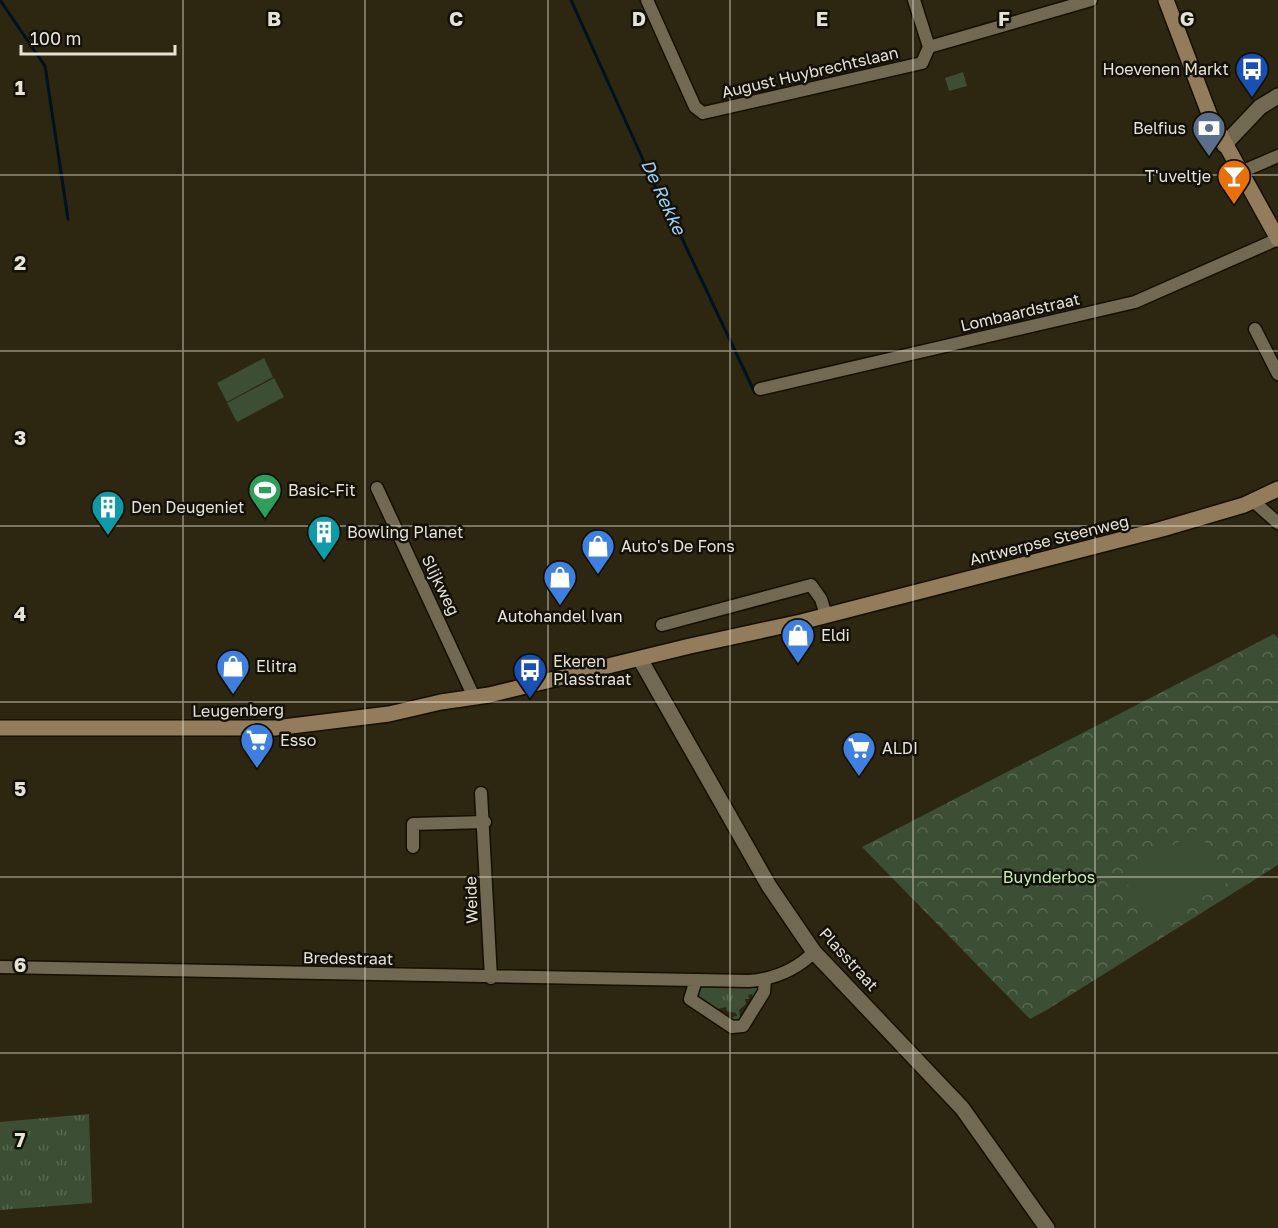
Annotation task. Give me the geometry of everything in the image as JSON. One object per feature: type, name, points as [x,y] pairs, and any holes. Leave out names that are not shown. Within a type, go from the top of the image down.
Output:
[{"type":"main road","points":[[1166,0],[1210,116],[1278,239]]},
{"type":"main road","name":"Antwerpse Steenweg","points":[[640,659],[826,615],[1162,529],[1253,501],[1278,489]]},
{"type":"main road","name":"Leugenberg","points":[[0,728],[220,730],[304,726],[389,714],[640,659]]},
{"type":"street","name":"August Huybrechtslaan","points":[[647,0],[695,107],[703,113],[922,63],[929,47],[1091,0]]},
{"type":"street","points":[[914,0],[929,47]]},
{"type":"street","points":[[1224,145],[1260,107],[1278,96]]},
{"type":"street","points":[[1241,172],[1278,156]]},
{"type":"street","name":"Lombaardstraat","points":[[760,389],[1135,302],[1278,239]]},
{"type":"street","points":[[1255,329],[1278,374]]},
{"type":"street","name":"Slijkweg","points":[[377,488],[474,697]]},
{"type":"street","points":[[1253,501],[1278,523]]},
{"type":"street","points":[[662,625],[811,585],[821,598],[826,615]]},
{"type":"street","name":"Plasstraat","points":[[640,659],[769,886],[814,952],[962,1108],[1047,1228]]},
{"type":"street","name":"Weide","points":[[481,793],[485,822],[491,978]]},
{"type":"street","points":[[413,847],[413,824],[485,822]]},
{"type":"street","name":"Bredestraat","points":[[0,967],[491,978],[765,980],[803,963],[814,952]]},
{"type":"street","points":[[696,981],[690,999],[732,1027],[743,1026],[764,992],[765,980]]},
{"type":"green space","points":[[963,72],[967,86],[949,91],[945,78]]},
{"type":"green space","points":[[264,358],[273,377],[227,402],[217,383]]},
{"type":"green space","points":[[274,378],[284,397],[237,422],[227,403]]},
{"type":"green space","name":"Buynderbos","points":[[1274,634],[1278,638],[1278,865],[1030,1019],[862,847]]},
{"type":"green space","points":[[1198,830],[1228,882],[1153,927],[1122,875]]},
{"type":"green space","points":[[700,987],[757,987],[759,992],[753,1001],[752,994],[748,995],[749,999],[745,999],[746,1004],[739,1010],[741,1021],[735,1022],[729,1018],[737,1016],[736,1013],[727,1011],[726,1007],[714,1010],[698,1000],[696,994]]},
{"type":"green space","points":[[89,1114],[92,1203],[0,1210],[0,1122]]},
{"type":"waterway","points":[[0,0],[45,66],[68,219]]},
{"type":"waterway","name":"De Rekke","points":[[571,0],[663,204],[669,211],[755,393]]},
{"type":"place","name":"Hoevenen Markt","points":[[1252,98]]},
{"type":"place","name":"Belfius","points":[[1209,157]]},
{"type":"place","name":"T'uveltje","points":[[1234,205]]},
{"type":"place","name":"Basic-Fit","points":[[265,519]]},
{"type":"place","name":"Den Deugeniet","points":[[108,536]]},
{"type":"place","name":"Bowling Planet","points":[[324,561]]},
{"type":"place","name":"Auto's De Fons","points":[[598,575]]},
{"type":"place","name":"Autohandel Ivan","points":[[560,606]]},
{"type":"place","name":"Eldi","points":[[798,664]]},
{"type":"place","name":"Elitra","points":[[233,695]]},
{"type":"place","name":"Ekeren Plasstraat","points":[[530,699]]},
{"type":"place","name":"Esso","points":[[257,769]]},
{"type":"place","name":"ALDI","points":[[859,777]]}]
